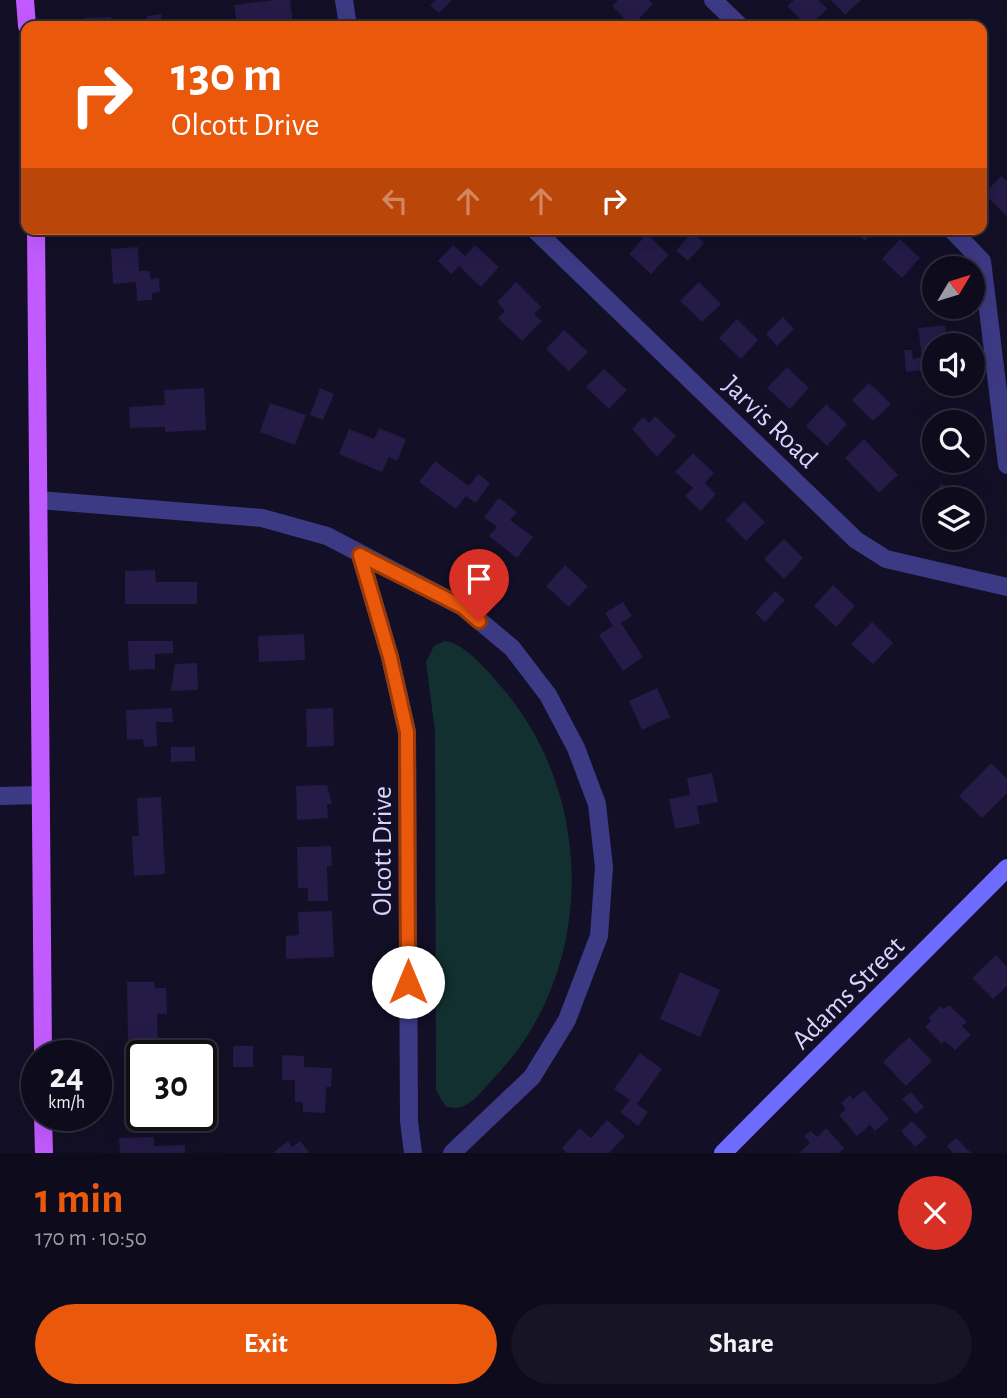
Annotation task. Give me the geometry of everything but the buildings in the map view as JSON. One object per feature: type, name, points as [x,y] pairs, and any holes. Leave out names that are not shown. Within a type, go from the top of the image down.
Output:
[{"type":"main road","points":[[26,0],[27,21]]},
{"type":"main road","points":[[36,235],[43,1040]]},
{"type":"main road","name":"Adams Street","points":[[723,1153],[1007,868]]},
{"type":"main road","points":[[43,1131],[44,1153]]},
{"type":"street","points":[[344,0],[347,21]]},
{"type":"street","points":[[713,0],[735,21]]},
{"type":"street","name":"Jarvis Road","points":[[540,235],[856,540],[886,559],[1007,587]]},
{"type":"street","points":[[957,235],[982,261],[1006,453]]},
{"type":"street","points":[[39,500],[262,518],[327,536],[463,607],[512,648],[548,695],[576,748],[597,804],[604,867],[598,936],[567,1020],[532,1077],[452,1153]]},
{"type":"street","name":"Olcott Drive","points":[[360,555],[390,657],[407,732],[409,1121],[413,1153]]},
{"type":"street","points":[[0,796],[41,795]]},
{"type":"green space","points":[[445,641],[462,648],[485,668],[505,691],[535,735],[556,784],[568,835],[572,888],[566,940],[550,991],[526,1038],[477,1097],[465,1105],[452,1108],[445,1106],[436,1090],[435,732],[426,662],[434,646]]},
{"type":"route","points":[[408,982],[407,732],[390,657],[360,555],[463,607],[479,621]]}]
